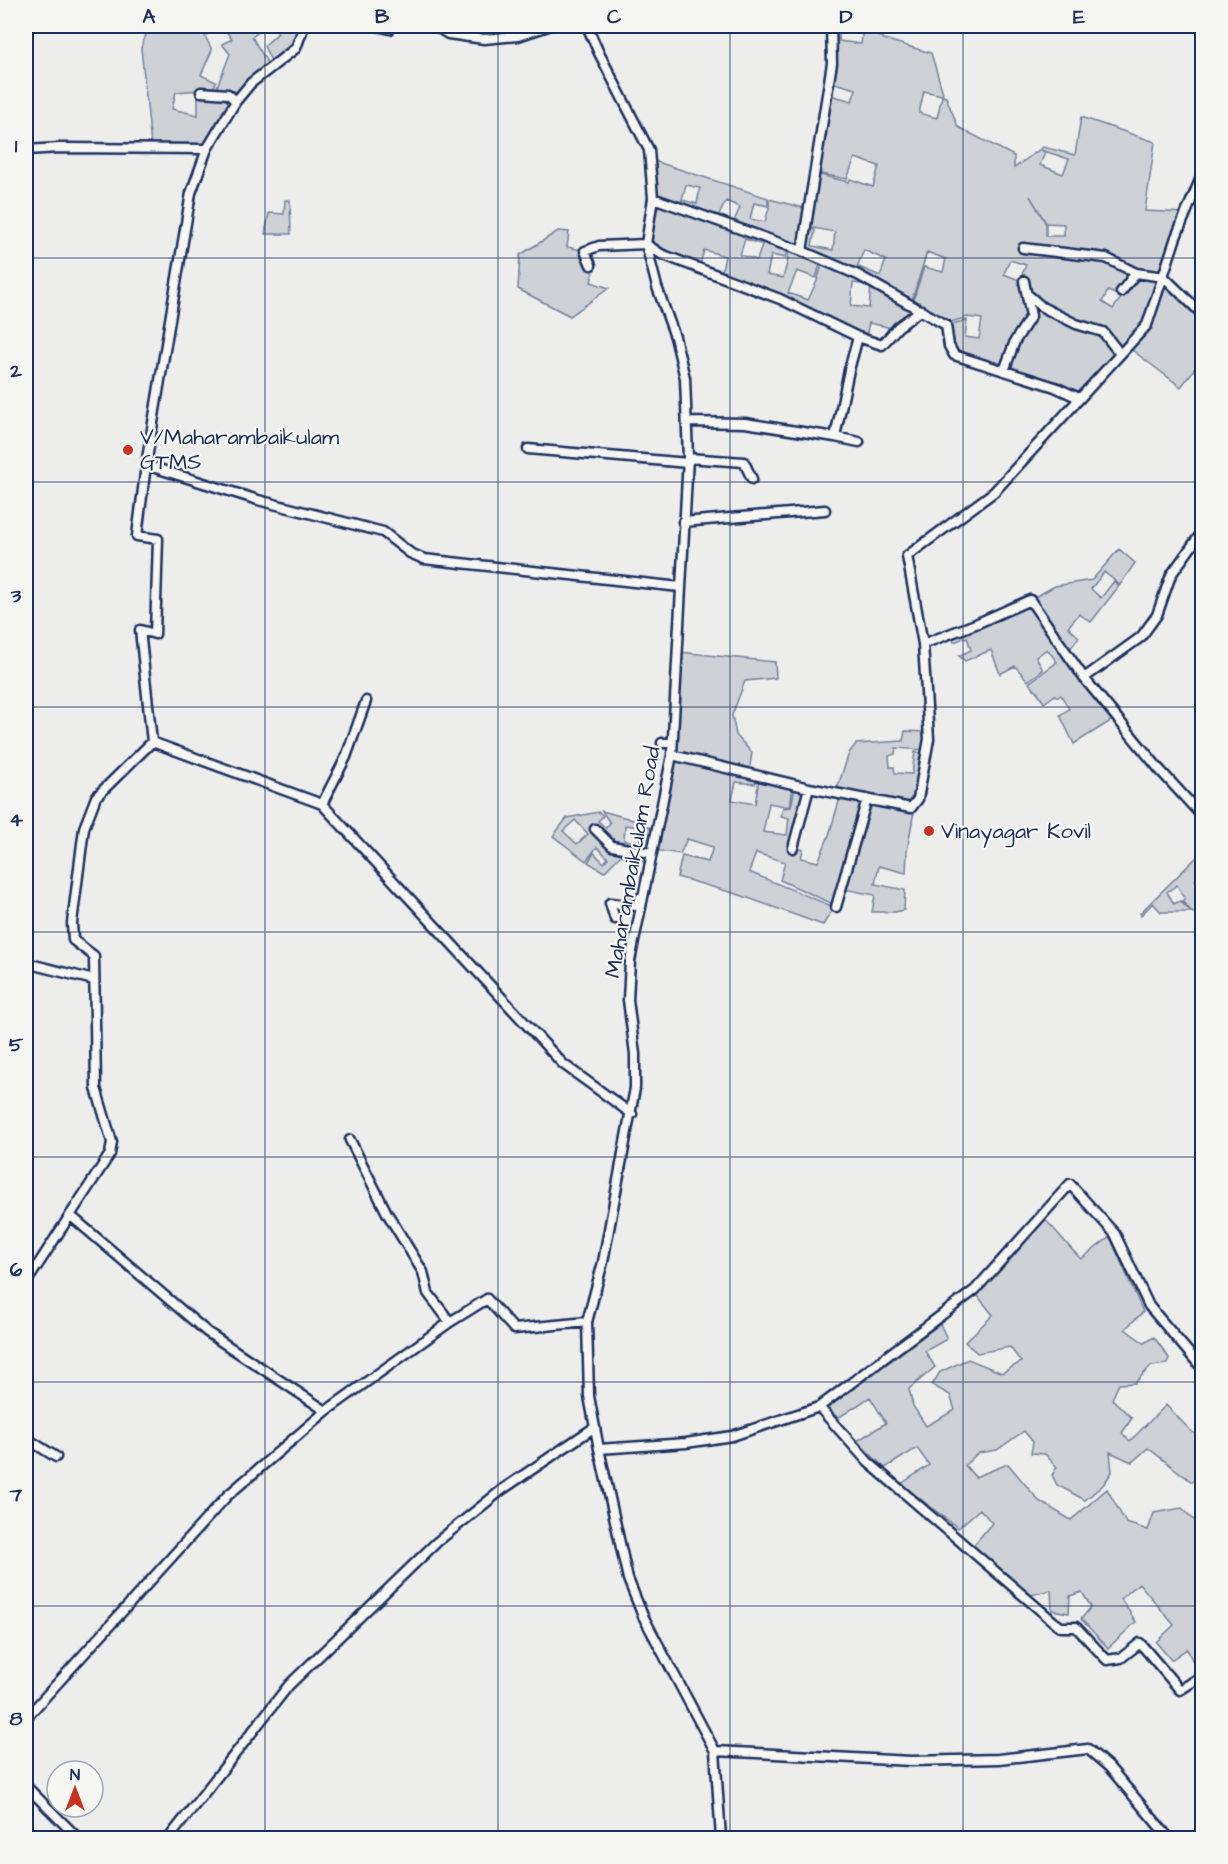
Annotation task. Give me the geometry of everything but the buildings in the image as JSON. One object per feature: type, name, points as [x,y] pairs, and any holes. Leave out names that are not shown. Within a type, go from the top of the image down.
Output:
[{"type":"street","points":[[152,742],[140,630],[155,634],[158,539],[137,536],[146,465],[191,193],[207,149],[236,101],[251,83],[296,48],[304,26]]},
{"type":"street","points":[[378,26],[390,29],[391,26]]},
{"type":"street","points":[[435,26],[448,34],[484,39],[518,36],[548,26]]},
{"type":"street","name":"Maharambaikulam Road","points":[[587,26],[598,53],[649,150],[653,198],[645,244],[675,337],[685,378],[688,460],[672,755],[630,961],[628,1000],[635,1054],[635,1088],[603,1262],[587,1322],[589,1396],[628,1579],[643,1616],[715,1751],[722,1839]]},
{"type":"street","points":[[802,251],[832,63],[831,26]]},
{"type":"street","points":[[201,92],[228,94],[236,101]]},
{"type":"street","points":[[26,150],[60,148],[207,149]]},
{"type":"street","points":[[672,755],[809,788],[911,808],[918,799],[929,739],[923,644],[907,556],[994,492],[1147,325],[1176,237],[1203,175]]},
{"type":"street","points":[[653,198],[802,251],[858,275],[946,325],[949,346],[954,355],[1055,387],[1078,398]]},
{"type":"street","points":[[591,265],[585,251],[598,246],[645,244],[661,254],[780,299],[858,337],[882,345],[898,327],[921,310]]},
{"type":"street","points":[[1023,248],[1106,258],[1136,273],[1164,277],[1203,314]]},
{"type":"street","points":[[1121,292],[1136,273]]},
{"type":"street","points":[[1004,371],[1015,341],[1031,316],[1024,281]]},
{"type":"street","points":[[1027,294],[1042,307],[1076,324],[1103,332],[1120,354]]},
{"type":"street","points":[[835,437],[858,337]]},
{"type":"street","points":[[687,422],[746,423],[860,442]]},
{"type":"street","points":[[528,449],[744,462],[752,479]]},
{"type":"street","points":[[146,465],[258,500],[383,532],[410,553],[424,559],[680,587]]},
{"type":"street","points":[[683,522],[825,510]]},
{"type":"street","points":[[1084,678],[1141,637],[1157,615],[1172,575],[1203,532]]},
{"type":"street","points":[[923,644],[1030,600],[1084,678],[1159,769],[1203,816]]},
{"type":"street","points":[[322,804],[346,757],[366,701]]},
{"type":"street","points":[[152,742],[322,804],[562,1064],[632,1114]]},
{"type":"street","points":[[26,1283],[110,1154],[112,1142],[96,1088],[94,956],[73,940],[72,923],[84,828],[96,797],[152,742]]},
{"type":"street","points":[[662,742],[672,743]]},
{"type":"street","points":[[793,848],[809,788]]},
{"type":"street","points":[[836,907],[867,799]]},
{"type":"street","points":[[595,829],[612,846],[651,853]]},
{"type":"street","points":[[615,919],[610,903],[636,906],[644,892]]},
{"type":"street","points":[[26,963],[94,980]]},
{"type":"street","points":[[350,1140],[387,1213],[423,1272],[428,1293],[450,1322]]},
{"type":"street","points":[[599,1449],[686,1443],[732,1436],[819,1407],[975,1290],[1070,1184],[1115,1234],[1149,1306],[1203,1368]]},
{"type":"street","points":[[71,1216],[207,1332],[326,1411]]},
{"type":"street","points":[[26,1718],[227,1496],[326,1411],[450,1322],[487,1299],[514,1329],[587,1322]]},
{"type":"street","points":[[819,1407],[868,1462],[1054,1622],[1061,1626],[1076,1627],[1107,1660],[1121,1658],[1140,1643],[1180,1690],[1203,1676]]},
{"type":"street","points":[[169,1839],[289,1684],[437,1542],[503,1489],[595,1427]]},
{"type":"street","points":[[26,1438],[56,1457]]},
{"type":"street","points":[[715,1751],[911,1761],[999,1759],[1089,1749],[1109,1767],[1169,1839]]},
{"type":"street","points":[[26,1786],[78,1839]]},
{"type":"shaded area","points":[[149,26],[220,26],[205,36],[212,50],[201,75],[216,82],[213,89],[176,92],[172,109],[198,115],[198,95],[217,95],[233,102],[207,145],[151,145],[141,48]]},
{"type":"shaded area","points":[[222,26],[267,26],[252,37],[268,64],[236,97],[217,87],[230,54],[222,44],[232,39]]},
{"type":"shaded area","points":[[274,26],[301,26],[293,45],[271,61],[264,46],[278,33]]},
{"type":"shaded area","points":[[486,26],[538,26],[517,33],[487,35]]},
{"type":"shaded area","points":[[833,26],[840,26],[839,41],[861,44],[863,28],[884,39],[931,53],[943,93],[941,95],[924,91],[919,113],[937,118],[942,96],[946,97],[958,127],[1014,156],[1014,168],[1043,147],[1075,155],[1081,117],[1155,142],[1145,211],[1185,213],[1164,275],[1136,272],[1107,257],[1022,246],[1022,250],[1106,260],[1133,274],[1120,292],[1120,296],[1108,291],[1102,302],[1113,309],[1137,275],[1163,278],[1146,324],[1120,351],[1104,330],[1076,322],[1042,305],[1035,298],[1033,300],[1041,308],[1075,325],[1103,333],[1117,354],[1078,396],[1056,385],[1006,370],[1016,342],[1033,316],[1026,279],[1021,277],[1026,265],[1010,260],[1004,274],[1022,281],[1029,315],[1013,340],[1003,369],[955,353],[950,345],[948,325],[967,320],[965,337],[979,339],[982,319],[967,317],[948,323],[912,304],[924,267],[943,272],[946,259],[927,252],[911,303],[857,272],[859,267],[880,276],[886,260],[864,250],[855,272],[804,249],[808,228],[815,230],[812,246],[833,250],[835,232],[808,227],[816,174],[849,182],[850,179],[873,187],[879,166],[855,158],[847,179],[816,173],[830,95],[852,101],[856,89],[831,82],[834,63]],"holes":[[[1041,150],[1069,159],[1063,174],[1040,165],[1045,152]],[[1030,196],[1046,223],[1064,224],[1064,236],[1046,236],[1046,224]]]},
{"type":"shaded area","points":[[651,160],[768,198],[768,206],[754,203],[750,219],[765,222],[769,208],[769,199],[808,209],[801,249],[733,224],[740,207],[726,201],[717,219],[681,207],[682,200],[697,204],[700,188],[686,185],[680,207],[654,197]]},
{"type":"shaded area","points":[[285,200],[290,200],[291,234],[265,234],[269,213],[284,214]]},
{"type":"shaded area","points":[[654,200],[761,241],[760,244],[745,239],[740,255],[757,260],[763,242],[785,249],[786,258],[771,255],[767,275],[783,278],[788,260],[788,249],[821,261],[816,278],[797,271],[788,293],[808,300],[823,261],[870,285],[853,283],[851,306],[869,308],[871,286],[919,310],[886,337],[888,327],[869,323],[866,336],[701,269],[701,265],[722,270],[725,256],[704,250],[699,268],[647,243]]},
{"type":"shaded area","points":[[558,231],[569,232],[567,247],[582,250],[590,267],[594,269],[591,282],[609,288],[570,316],[518,289],[520,255]]},
{"type":"shaded area","points":[[1165,280],[1202,316],[1202,359],[1181,387],[1128,347],[1148,326]]},
{"type":"shaded area","points":[[1119,549],[1135,563],[1120,585],[1104,572],[1091,589],[1101,598],[1114,581],[1119,586],[1091,622],[1079,614],[1068,627],[1079,637],[1068,652],[1031,599],[1055,586],[1092,580]]},
{"type":"shaded area","points":[[1028,603],[1114,719],[1074,744],[1060,715],[1069,709],[1061,695],[1058,697],[1055,695],[1044,703],[1029,683],[1057,662],[1047,649],[1036,657],[1043,670],[1028,681],[1015,666],[1000,674],[991,650],[965,661],[959,656],[971,650],[967,637],[954,642],[952,636]]},
{"type":"shaded area","points":[[679,652],[775,662],[776,678],[745,681],[732,715],[736,735],[752,753],[749,772],[673,754]]},
{"type":"shaded area","points":[[905,731],[926,732],[925,750],[896,748],[895,754],[889,756],[890,767],[894,767],[895,773],[912,774],[915,752],[924,754],[917,799],[911,806],[836,792],[849,753],[856,744],[903,741]]},
{"type":"shaded area","points":[[673,758],[757,779],[755,784],[736,782],[732,800],[755,804],[759,779],[793,786],[790,807],[769,803],[763,832],[787,835],[789,818],[781,816],[783,808],[791,807],[795,787],[806,789],[790,851],[795,853],[797,847],[803,850],[801,858],[818,862],[840,798],[864,802],[835,905],[780,880],[785,862],[756,853],[749,872],[834,907],[823,925],[737,894],[677,877],[682,856],[708,862],[713,847],[687,839],[680,854],[654,850]]},
{"type":"shaded area","points":[[869,802],[914,811],[907,851],[906,873],[879,866],[875,884],[905,890],[904,910],[872,912],[875,895],[844,889]]},
{"type":"shaded area","points":[[602,811],[641,823],[640,827],[625,825],[624,840],[639,843],[643,825],[654,829],[650,851],[612,848],[650,854],[648,863],[621,855],[604,872],[588,862],[594,853],[604,863],[608,858],[597,847],[586,861],[553,836],[567,818],[599,812],[603,816],[598,821],[606,828],[610,823]],"holes":[[[575,820],[588,834],[577,844],[563,831]]]},
{"type":"shaded area","points":[[1202,852],[1202,872],[1195,880],[1202,886],[1202,913],[1193,913],[1182,901],[1185,898],[1177,885],[1167,892],[1174,904],[1180,901],[1191,912],[1161,912],[1153,903],[1141,915],[1140,913]]},
{"type":"shaded area","points":[[1042,1217],[1081,1259],[1110,1237],[1143,1312],[1125,1329],[1144,1343],[1154,1337],[1169,1358],[1167,1364],[1151,1366],[1135,1383],[1119,1384],[1112,1399],[1132,1418],[1122,1433],[1130,1441],[1166,1405],[1192,1432],[1202,1437],[1202,1473],[1192,1482],[1148,1448],[1132,1462],[1110,1452],[1112,1472],[1103,1485],[1085,1500],[1057,1485],[1052,1475],[1057,1467],[1045,1454],[1031,1453],[1033,1442],[1024,1431],[997,1450],[978,1453],[965,1465],[975,1477],[1008,1464],[1039,1501],[1071,1520],[1107,1489],[1126,1523],[1148,1530],[1154,1513],[1182,1508],[1195,1521],[1202,1516],[1202,1666],[1196,1669],[1187,1649],[1171,1660],[1156,1642],[1174,1625],[1139,1583],[1121,1599],[1136,1622],[1108,1648],[1081,1619],[1091,1607],[1082,1592],[1070,1596],[1069,1613],[1052,1610],[1051,1590],[1031,1595],[972,1547],[992,1523],[980,1509],[958,1528],[901,1484],[929,1465],[917,1448],[885,1468],[857,1441],[886,1423],[870,1397],[838,1418],[828,1408],[940,1324],[947,1339],[925,1351],[935,1367],[909,1389],[913,1406],[926,1426],[955,1410],[950,1395],[932,1385],[940,1372],[968,1359],[1002,1373],[1021,1362],[1010,1347],[977,1353],[965,1342],[993,1315],[977,1295],[1023,1244]]},
{"type":"place","name":"V/Maharambaikulam GTMS","points":[[128,450]]},
{"type":"place","name":"Vinayagar Kovil","points":[[929,831]]}]
